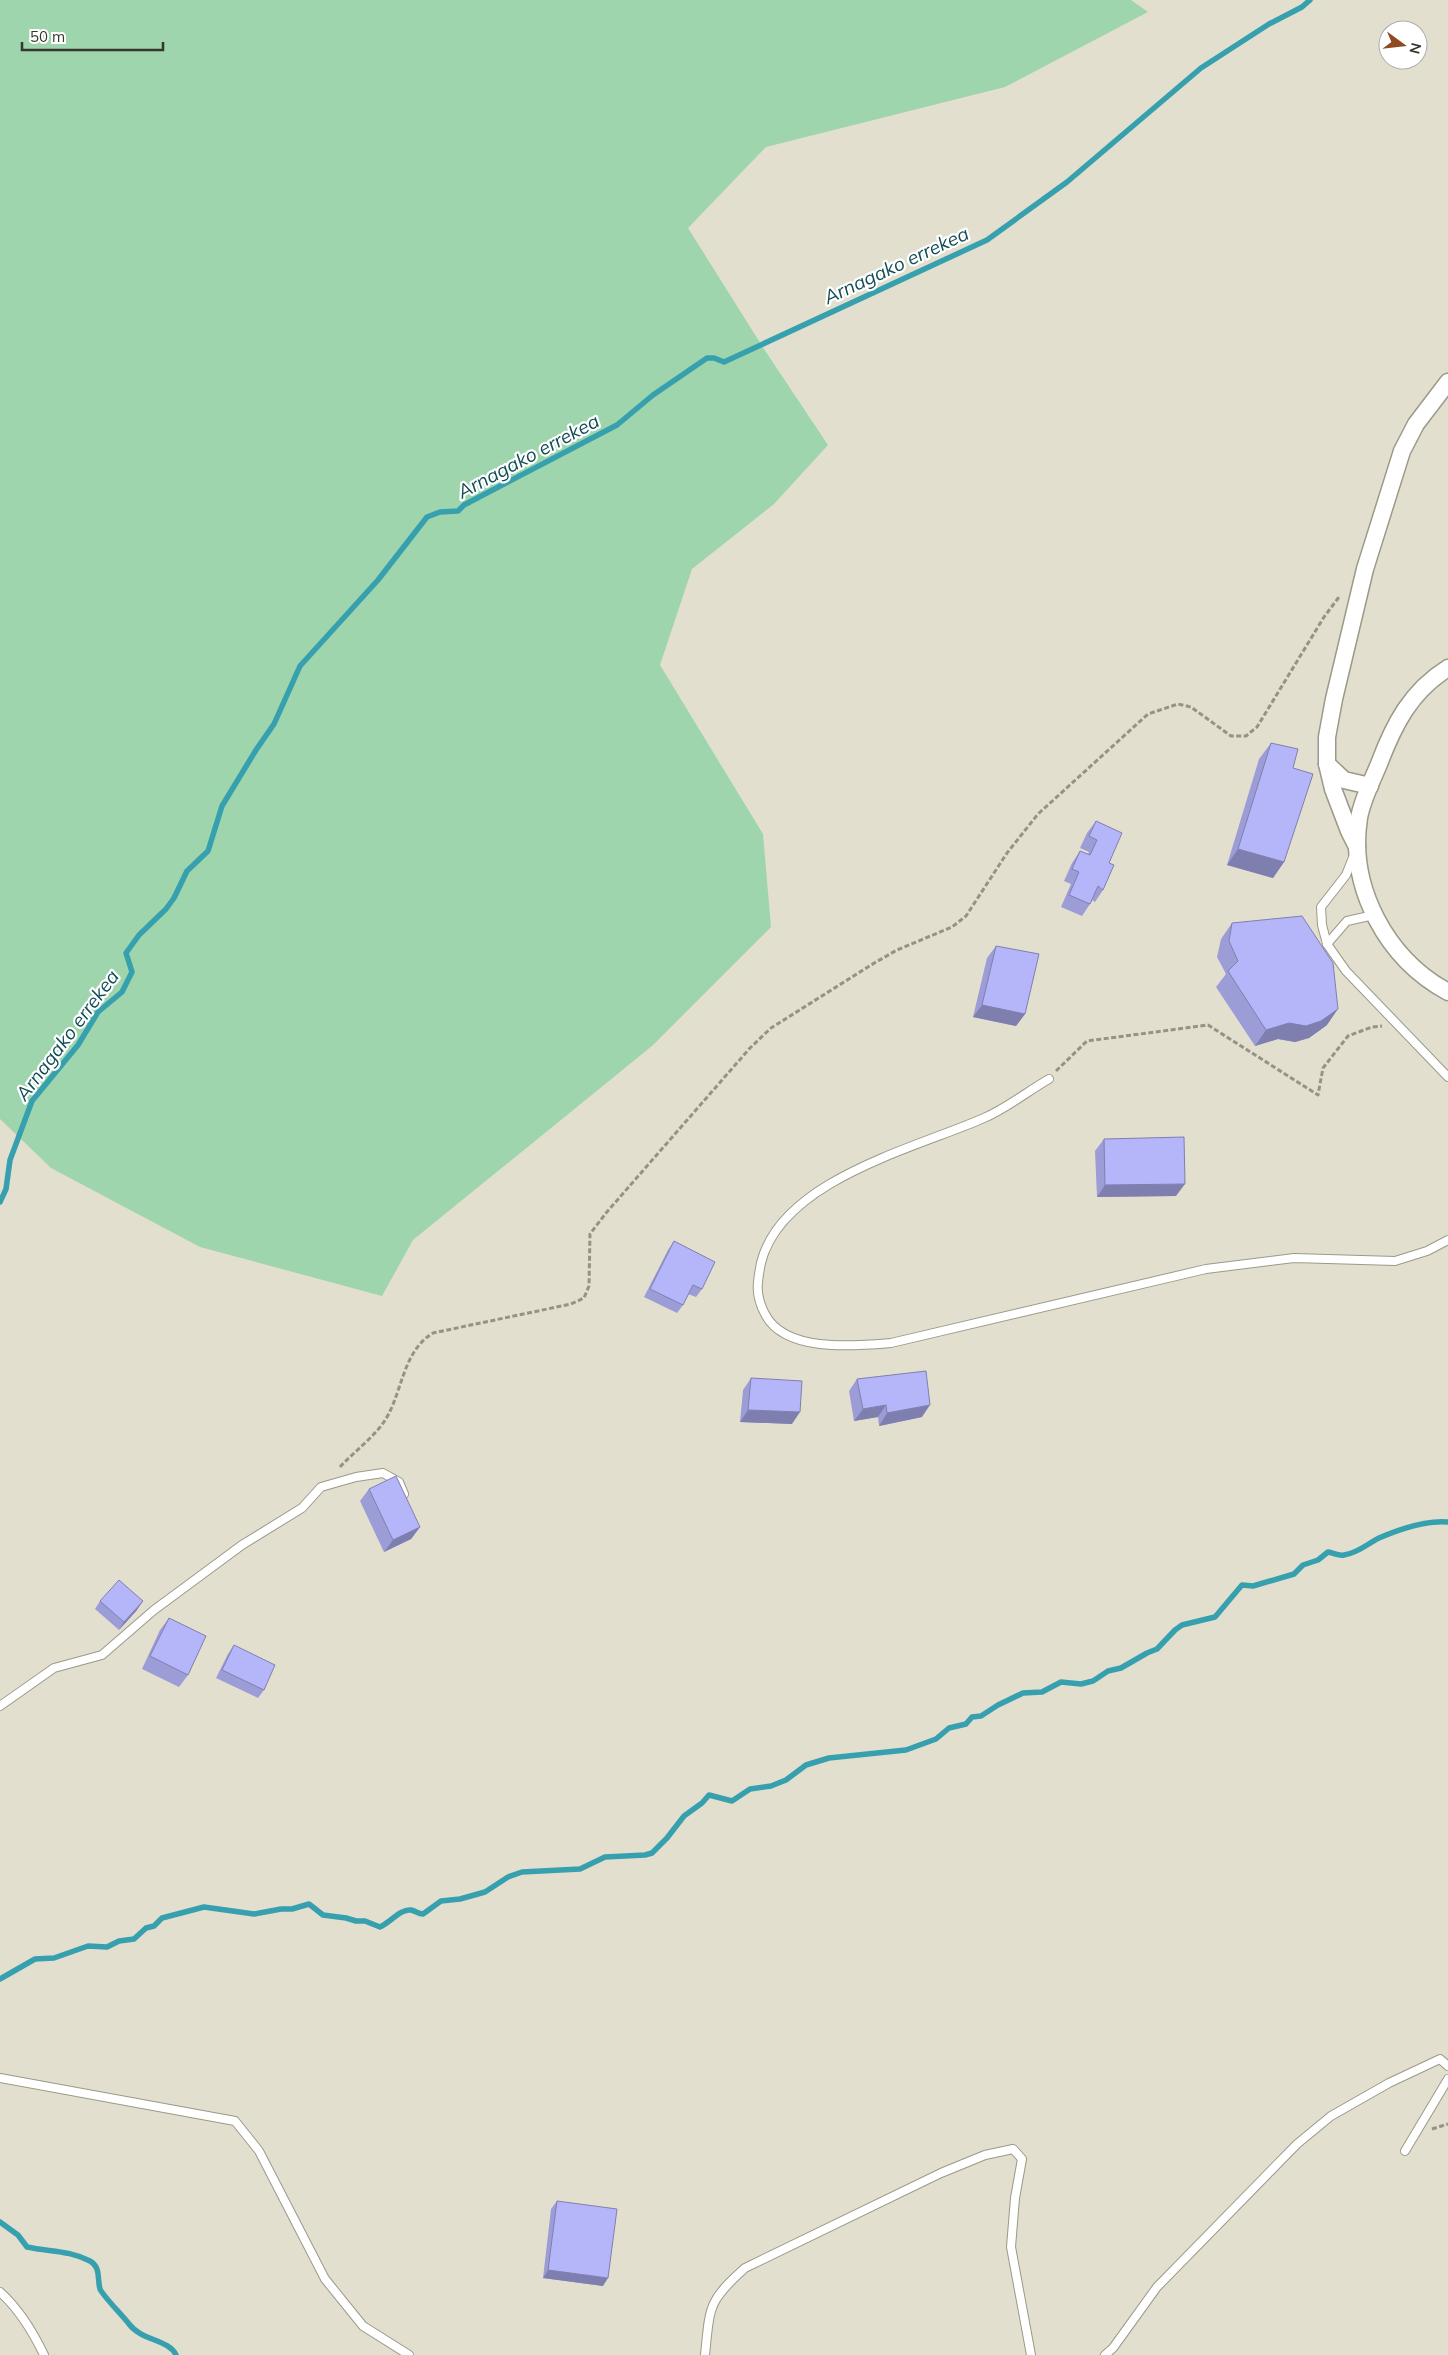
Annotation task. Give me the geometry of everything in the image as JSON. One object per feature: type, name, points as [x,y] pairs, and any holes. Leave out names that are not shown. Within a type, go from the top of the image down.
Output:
[{"type":"street","points":[[1358,847],[1349,831],[1333,789],[1327,764],[1327,737],[1334,699],[1365,569],[1402,451],[1416,424],[1448,382]]},
{"type":"street","points":[[1448,668],[1434,677],[1406,705],[1395,723],[1359,816],[1358,847],[1360,871],[1374,916],[1401,954],[1421,974],[1448,992]]},
{"type":"street","points":[[1327,764],[1344,780],[1370,786]]},
{"type":"lane","points":[[1358,847],[1346,875],[1321,907],[1322,925],[1327,944],[1346,971],[1448,1077]]},
{"type":"lane","points":[[1327,944],[1347,921],[1374,916]]},
{"type":"lane","points":[[1049,1079],[986,1117],[849,1172],[810,1195],[776,1233],[764,1253],[756,1287],[765,1315],[780,1332],[815,1344],[848,1347],[891,1343],[1206,1269],[1294,1258],[1394,1260],[1427,1251],[1448,1240]]},
{"type":"lane","points":[[0,1706],[54,1668],[102,1655],[154,1610],[242,1546],[302,1508],[321,1486],[356,1477],[383,1473],[399,1482],[406,1500]]},
{"type":"lane","points":[[1105,2355],[1113,2348],[1157,2287],[1297,2144],[1331,2116],[1389,2083],[1440,2059],[1448,2066]]},
{"type":"lane","points":[[0,2078],[235,2121],[259,2151],[325,2278],[363,2326],[409,2355]]},
{"type":"lane","points":[[1405,2151],[1448,2078]]},
{"type":"lane","points":[[706,2355],[709,2311],[720,2290],[746,2268],[941,2173],[985,2155],[1013,2150],[1022,2159],[1015,2198],[1011,2247],[1031,2355]]},
{"type":"lane","points":[[0,2292],[10,2301],[35,2336],[44,2355]]},
{"type":"path","points":[[321,1486],[381,1426],[393,1404],[413,1352],[423,1339],[432,1333],[572,1304],[584,1298],[589,1286],[590,1234],[606,1213],[750,1048],[770,1028],[870,965],[897,950],[952,927],[966,916],[1007,853],[1038,814],[1148,714],[1178,704],[1191,707],[1231,736],[1246,736],[1257,727],[1324,617],[1345,590]]},
{"type":"path","points":[[1049,1079],[1087,1041],[1208,1025],[1318,1094],[1323,1068],[1348,1036],[1372,1027],[1398,1026]]},
{"type":"green space","points":[[0,0],[1131,0],[1148,12],[1005,87],[766,147],[688,228],[764,349],[828,445],[774,504],[692,569],[660,665],[763,834],[771,927],[652,1046],[413,1240],[382,1296],[200,1247],[51,1168],[0,1119]]},
{"type":"building","points":[[1271,743],[1298,749],[1293,768],[1313,774],[1284,862],[1238,849]]},
{"type":"building","points":[[1096,821],[1122,833],[1109,863],[1114,865],[1103,890],[1098,886],[1090,904],[1069,895],[1079,872],[1072,869],[1080,851],[1090,855],[1097,840],[1089,836]]},
{"type":"building","points":[[1302,916],[1333,963],[1338,1009],[1321,1021],[1306,1026],[1289,1023],[1266,1030],[1228,971],[1238,961],[1229,941],[1232,923]]},
{"type":"building","points":[[996,946],[1039,954],[1025,1014],[982,1005]]},
{"type":"building","points":[[1184,1137],[1185,1184],[1105,1185],[1104,1139]]},
{"type":"building","points":[[674,1241],[715,1262],[702,1289],[693,1285],[683,1305],[650,1289]]},
{"type":"building","points":[[926,1371],[930,1405],[887,1413],[886,1405],[863,1409],[857,1379]]},
{"type":"building","points":[[751,1378],[802,1381],[800,1412],[748,1410]]},
{"type":"building","points":[[396,1476],[420,1527],[393,1540],[369,1489]]},
{"type":"building","points":[[119,1580],[143,1601],[124,1622],[100,1601]]},
{"type":"building","points":[[169,1618],[206,1636],[188,1675],[150,1656]]},
{"type":"building","points":[[234,1645],[275,1665],[264,1690],[222,1670]]},
{"type":"building","points":[[557,2201],[617,2209],[608,2278],[548,2270]]},
{"type":"waterway","name":"Arnagako errekea","points":[[0,1202],[6,1189],[10,1160],[32,1101],[78,1045],[98,1012],[122,992],[132,972],[126,953],[139,935],[166,909],[174,898],[187,871],[208,851],[222,806],[274,724],[300,666],[378,580],[427,517],[440,512],[458,511],[464,505],[617,425],[653,395],[707,358],[714,358],[724,362],[987,240],[1067,182],[1201,68],[1269,24],[1302,7],[1310,0]]},
{"type":"waterway","points":[[0,1979],[35,1959],[54,1958],[88,1946],[107,1947],[119,1941],[134,1939],[146,1928],[154,1926],[162,1918],[204,1907],[254,1914],[292,1909],[309,1904],[323,1915],[365,1921],[380,1927],[407,1910],[423,1914],[441,1901],[460,1899],[485,1892],[508,1877],[522,1872],[580,1869],[605,1857],[652,1853],[667,1838],[684,1816],[702,1803],[709,1795],[732,1801],[750,1789],[771,1786],[786,1780],[806,1765],[829,1758],[906,1750],[936,1739],[949,1728],[966,1724],[972,1717],[981,1716],[1023,1693],[1042,1692],[1061,1682],[1081,1684],[1093,1681],[1108,1671],[1121,1668],[1157,1649],[1182,1625],[1215,1617],[1242,1585],[1253,1586],[1294,1574],[1303,1565],[1318,1560],[1328,1552],[1340,1555],[1349,1554],[1379,1538],[1404,1528],[1431,1522],[1448,1522]]},
{"type":"waterway","points":[[0,2222],[18,2235],[27,2247],[75,2255],[90,2261],[96,2266],[100,2289],[129,2324],[141,2334],[168,2346],[176,2355]]}]
